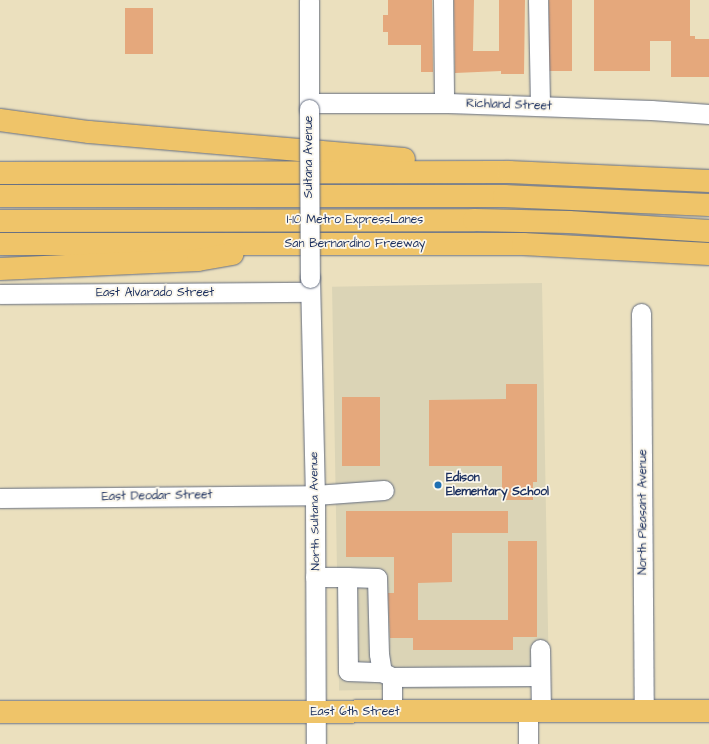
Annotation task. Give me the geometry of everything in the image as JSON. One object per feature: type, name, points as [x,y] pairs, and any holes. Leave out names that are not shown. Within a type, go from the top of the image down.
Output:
[{"type":"main road","points":[[0,120],[89,132],[427,162],[509,172]]},
{"type":"main road","points":[[0,172],[509,172],[709,181]]},
{"type":"main road","name":"I-10 Metro ExpressLanes","points":[[0,196],[504,196],[709,205]]},
{"type":"main road","name":"I-10 Metro ExpressLanes","points":[[0,221],[490,220],[569,222],[709,231]]},
{"type":"main road","name":"San Bernardino Freeway","points":[[0,244],[523,244],[709,254]]},
{"type":"main road","points":[[0,269],[198,260],[286,244]]},
{"type":"main road","name":"East 6th Street","points":[[0,712],[709,711]]},
{"type":"street","name":"Sultana Avenue","points":[[309,0],[310,285]]},
{"type":"street","points":[[443,0],[444,103]]},
{"type":"street","points":[[538,0],[540,106]]},
{"type":"street","name":"Richland Street","points":[[309,106],[444,103],[709,114]]},
{"type":"street","name":"East Alvarado Street","points":[[0,294],[310,285]]},
{"type":"street","name":"North Sultana Avenue","points":[[310,285],[315,495],[316,744]]},
{"type":"street","name":"North Pleasant Avenue","points":[[641,313],[644,711]]},
{"type":"street","name":"East Deodar Street","points":[[0,498],[315,495],[384,490]]},
{"type":"street","points":[[315,577],[377,578],[378,654],[387,674],[392,712]]},
{"type":"street","points":[[347,577],[348,671],[387,674],[540,676]]},
{"type":"street","points":[[528,744],[535,712],[540,676],[540,649]]},
{"type":"shaded area","name":"Edison Elementary School","points":[[542,283],[549,687],[339,691],[332,287]]},
{"type":"building","points":[[388,0],[432,0],[433,72],[421,72],[421,45],[388,45],[388,32],[383,32],[383,15],[388,15]]},
{"type":"building","points":[[454,0],[474,0],[473,51],[499,51],[499,0],[525,0],[524,74],[501,74],[501,71],[455,73]]},
{"type":"building","points":[[549,0],[572,0],[572,71],[549,71]]},
{"type":"building","points":[[594,0],[690,0],[690,36],[695,36],[695,39],[709,39],[709,77],[671,77],[671,41],[650,41],[650,71],[594,71]]},
{"type":"building","points":[[125,8],[153,8],[153,54],[125,54]]},
{"type":"building","points":[[506,384],[537,384],[537,482],[533,482],[533,500],[502,500],[502,466],[429,466],[429,400],[506,399]]},
{"type":"building","points":[[342,397],[380,397],[380,466],[342,466]]},
{"type":"building","points":[[346,511],[508,511],[508,533],[452,533],[452,582],[418,583],[418,620],[508,620],[508,541],[537,541],[537,637],[513,637],[513,650],[413,650],[413,638],[390,638],[388,593],[394,593],[394,557],[346,557]]},
{"type":"place","name":"Edison Elementary School","points":[[438,485]]}]
